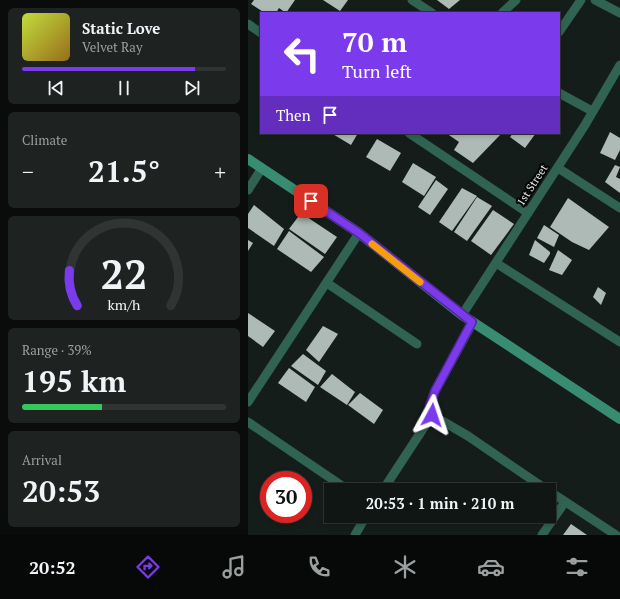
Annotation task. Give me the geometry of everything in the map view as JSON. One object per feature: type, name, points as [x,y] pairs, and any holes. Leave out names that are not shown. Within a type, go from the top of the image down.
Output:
[{"type":"street","points":[[412,0],[430,12]]},
{"type":"street","points":[[503,7],[516,0]]},
{"type":"street","points":[[560,31],[581,0]]},
{"type":"street","points":[[596,0],[620,13]]},
{"type":"street","points":[[248,24],[260,32]]},
{"type":"street","name":"1st Street","points":[[462,315],[558,168],[620,65]]},
{"type":"street","points":[[560,94],[592,111]]},
{"type":"street","points":[[410,134],[528,213]]},
{"type":"street","points":[[248,159],[359,233],[472,322],[620,419]]},
{"type":"street","points":[[248,190],[262,168]]},
{"type":"street","points":[[558,168],[620,208]]},
{"type":"street","points":[[248,402],[359,233]]},
{"type":"street","points":[[496,263],[620,342]]},
{"type":"street","points":[[326,283],[417,344]]},
{"type":"street","points":[[388,483],[432,415],[430,405],[435,391],[472,322]]},
{"type":"street","points":[[432,415],[468,436],[538,483]]},
{"type":"street","points":[[248,422],[338,483]]},
{"type":"street","points":[[556,496],[616,535]]},
{"type":"street","points":[[542,535],[565,502]]},
{"type":"street","points":[[355,535],[362,523]]},
{"type":"building","points":[[254,0],[295,0],[287,12],[279,8],[277,12],[263,12],[251,4]]},
{"type":"building","points":[[323,0],[348,0],[340,11]]},
{"type":"building","points":[[437,0],[460,0],[449,9]]},
{"type":"building","points":[[610,132],[620,138],[620,150],[615,160],[600,153]]},
{"type":"building","points":[[333,134],[357,134],[351,145]]},
{"type":"building","points":[[447,134],[501,134],[473,163],[454,150],[459,142]]},
{"type":"building","points":[[512,134],[535,134],[525,148],[510,137]]},
{"type":"building","points":[[377,139],[401,153],[390,171],[366,157]]},
{"type":"building","points":[[413,163],[436,177],[424,196],[402,182]]},
{"type":"building","points":[[615,165],[620,167],[616,177],[620,179],[620,193],[605,182]]},
{"type":"building","points":[[436,180],[448,189],[430,215],[418,207]]},
{"type":"building","points":[[462,188],[477,196],[452,231],[439,222]]},
{"type":"building","points":[[477,197],[492,206],[467,241],[454,232]]},
{"type":"building","points":[[568,198],[609,227],[589,250],[572,242],[550,227]]},
{"type":"building","points":[[254,205],[284,229],[274,246],[248,228],[248,214]]},
{"type":"building","points":[[493,210],[514,224],[491,255],[471,241]]},
{"type":"building","points":[[301,213],[337,237],[325,254],[289,229]]},
{"type":"building","points":[[544,225],[559,235],[554,247],[537,238]]},
{"type":"building","points":[[289,231],[324,257],[311,272],[277,249]]},
{"type":"building","points":[[248,240],[253,243],[248,251]]},
{"type":"building","points":[[535,240],[550,252],[544,263],[529,255]]},
{"type":"building","points":[[558,250],[572,260],[562,275],[549,270]]},
{"type":"building","points":[[598,287],[606,293],[601,305],[593,297]]},
{"type":"building","points":[[248,313],[275,331],[263,347],[248,336]]},
{"type":"building","points":[[323,326],[338,334],[319,362],[306,350]]},
{"type":"building","points":[[303,354],[326,371],[318,385],[291,366]]},
{"type":"building","points":[[289,368],[315,387],[306,402],[278,383]]},
{"type":"building","points":[[332,374],[355,392],[347,405],[320,387]]},
{"type":"building","points":[[360,393],[383,410],[374,424],[348,405]]},
{"type":"building","points":[[571,524],[587,535],[563,535]]},
{"type":"slow traffic","points":[[372,244],[420,282]]},
{"type":"route","points":[[311,201],[359,233],[472,322],[435,391],[430,405],[432,415]]}]
